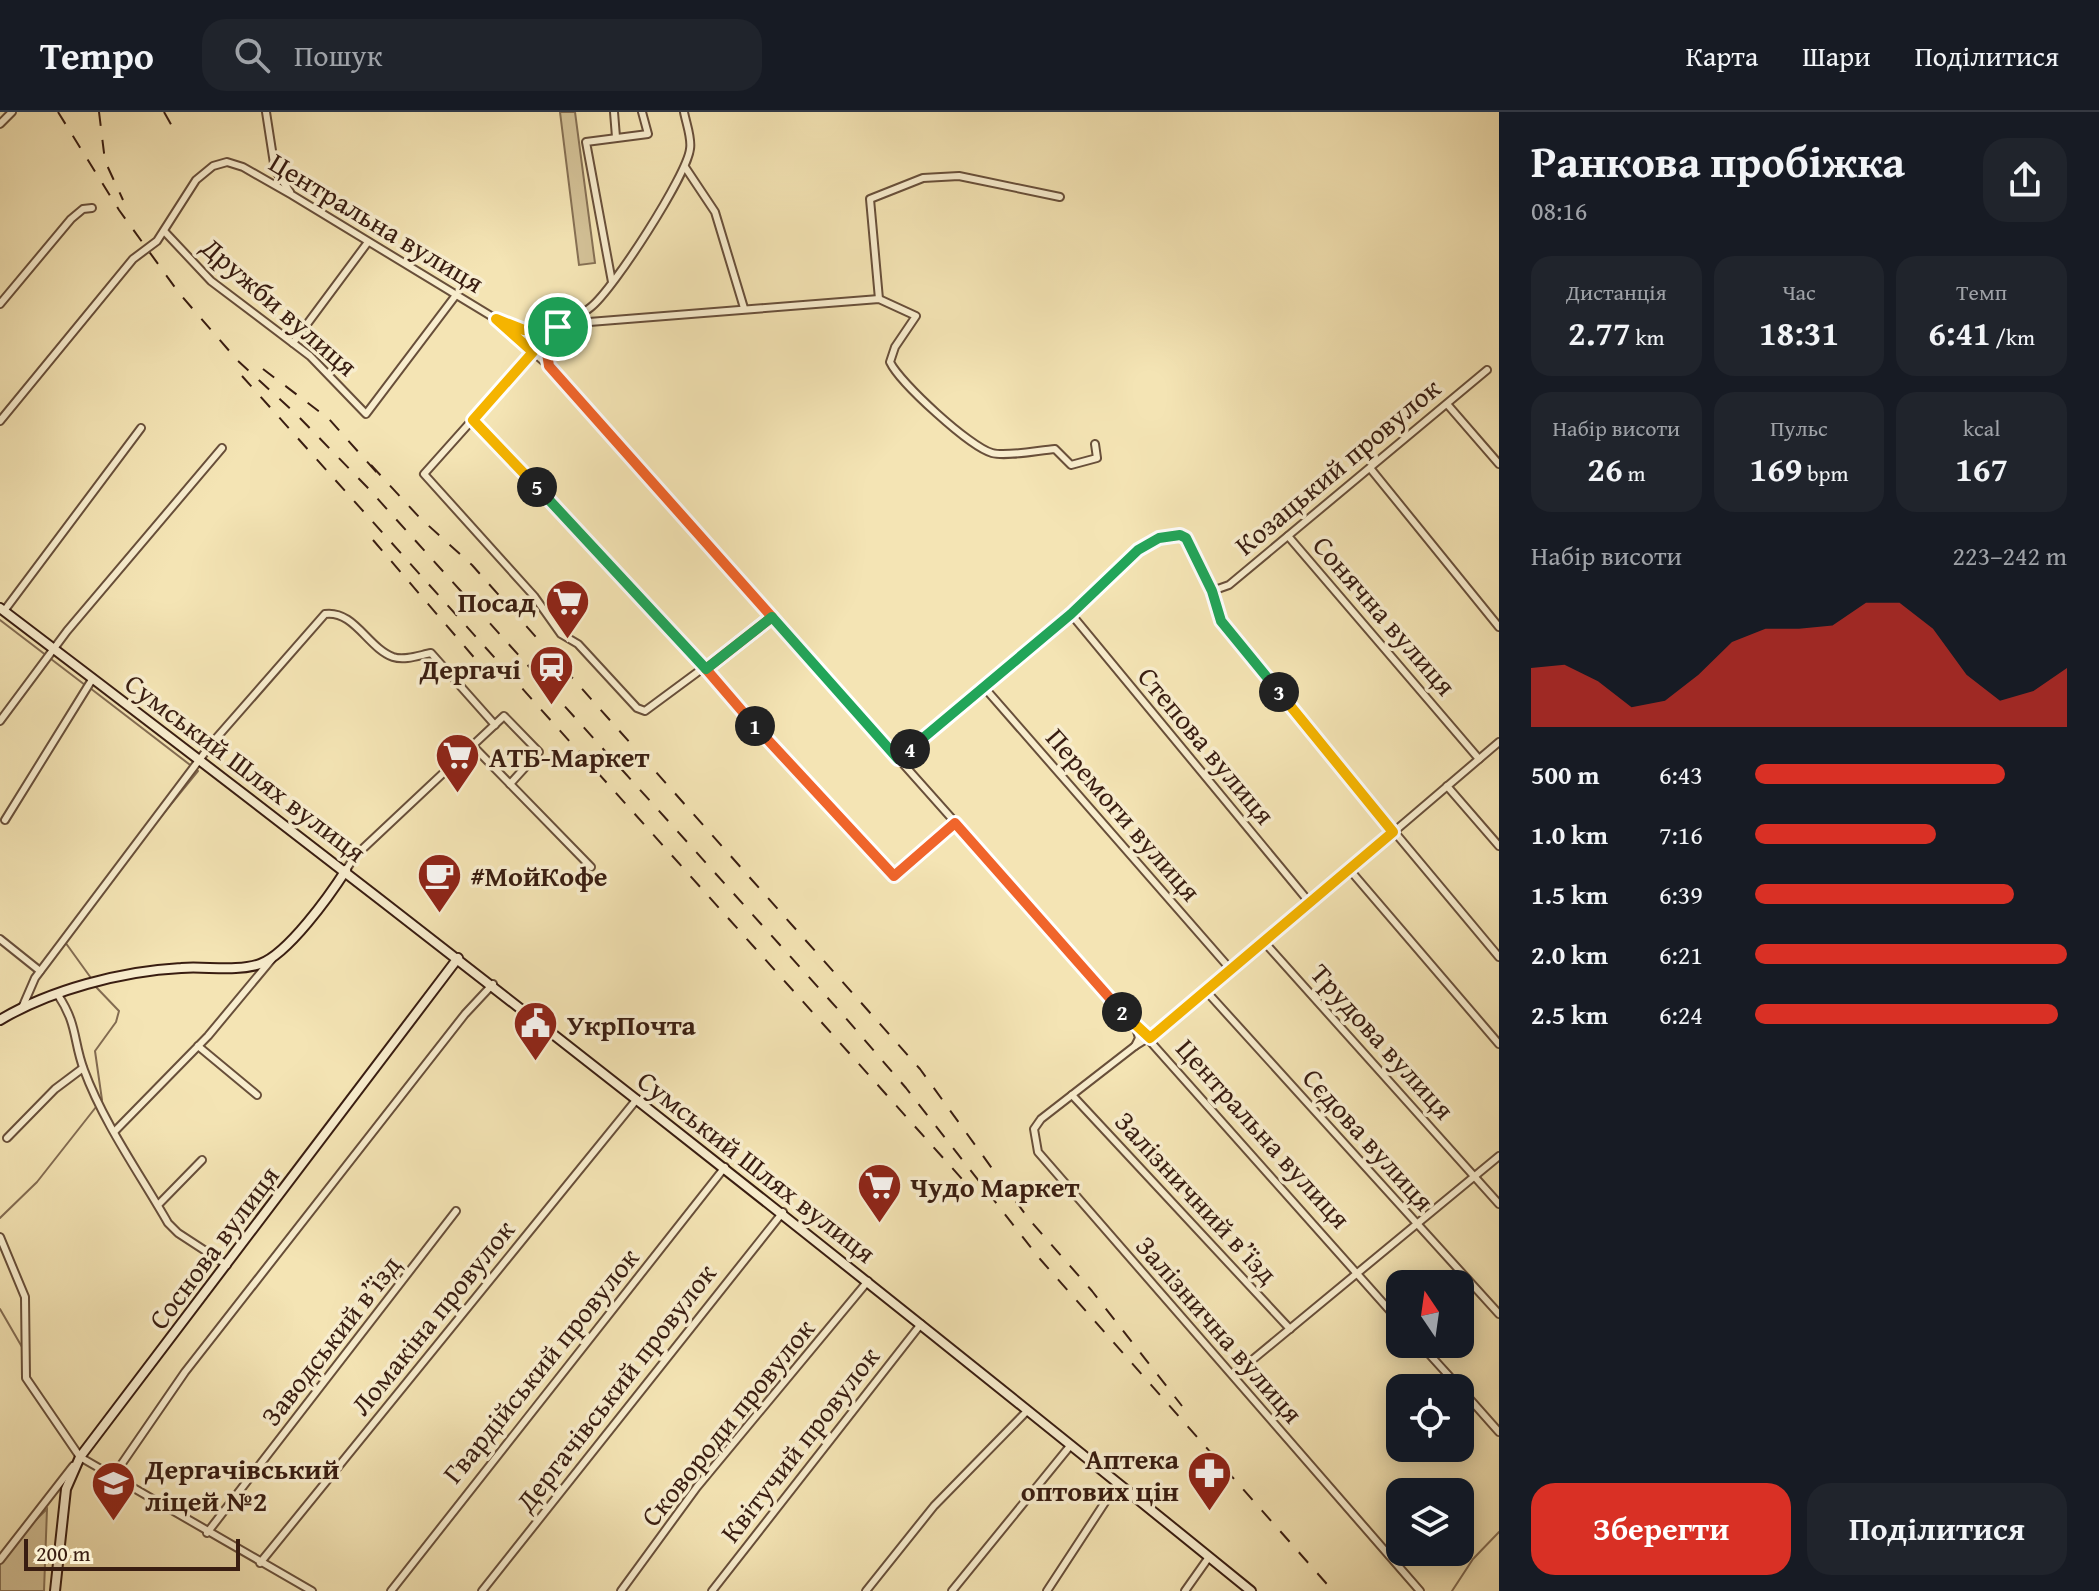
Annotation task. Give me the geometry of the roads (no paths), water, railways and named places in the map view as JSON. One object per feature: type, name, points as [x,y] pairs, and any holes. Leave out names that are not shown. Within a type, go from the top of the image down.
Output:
[{"type":"main road","name":"Сумський Шлях вулиця","points":[[1,610],[493,984],[783,1212],[1251,1591]]},
{"type":"main road","points":[[0,1020],[22,1008],[95,984],[177,968],[260,964],[277,952],[310,918],[346,870]]},
{"type":"main road","name":"Соснова вулиця","points":[[80,1457],[458,958]]},
{"type":"main road","points":[[55,1591],[66,1489],[80,1457]]},
{"type":"street","points":[[266,112],[275,170],[292,195]]},
{"type":"street","points":[[614,112],[616,137]]},
{"type":"street","points":[[612,282],[586,142],[648,134],[642,112]]},
{"type":"street","points":[[549,366],[546,347],[561,326],[593,306],[612,282],[685,167],[691,147],[684,112]]},
{"type":"street","points":[[0,124],[7,113]]},
{"type":"street","name":"Центральна вулиця","points":[[164,231],[184,196],[213,166],[227,162],[243,167],[292,195],[496,319],[549,366],[1386,1306]]},
{"type":"street","points":[[685,167],[715,212],[744,308]]},
{"type":"street","points":[[879,299],[870,199],[875,195],[897,191],[923,178],[959,176],[1060,197]]},
{"type":"street","points":[[0,304],[71,219],[83,209],[92,208]]},
{"type":"street","points":[[0,421],[133,259],[157,241],[164,231]]},
{"type":"street","name":"Дружби вулиця","points":[[164,231],[211,281],[293,343],[366,414],[456,295]]},
{"type":"street","points":[[293,343],[368,242]]},
{"type":"street","points":[[496,319],[524,330],[744,308],[879,299],[916,316],[895,347],[890,362],[896,374],[949,423],[992,453],[1055,449],[1071,465],[1097,458],[1095,444]]},
{"type":"street","points":[[533,352],[425,470],[426,479],[534,596],[561,634],[578,644],[637,708],[645,711],[706,669],[772,617]]},
{"type":"street","name":"Козацький провулок","points":[[1212,591],[1229,585],[1487,370]]},
{"type":"street","points":[[1447,404],[1499,464]]},
{"type":"street","points":[[473,420],[894,876],[955,823]]},
{"type":"street","points":[[1,610],[141,428]]},
{"type":"street","points":[[0,721],[55,649],[222,448]]},
{"type":"street","points":[[1370,468],[1499,627]]},
{"type":"street","points":[[898,759],[1071,614],[1138,550],[1159,538],[1180,535],[1186,538],[1212,591],[1221,621],[1239,646],[1499,957]]},
{"type":"street","name":"Сонячна вулиця","points":[[1288,536],[1479,759]]},
{"type":"street","points":[[22,1008],[40,971],[199,759],[325,614],[343,617],[392,657],[431,653],[495,725]]},
{"type":"street","name":"Степова вулиця","points":[[1071,614],[1310,903]]},
{"type":"street","points":[[5,820],[93,678]]},
{"type":"street","name":"Перемоги вулиця","points":[[983,686],[1232,971]]},
{"type":"street","points":[[346,870],[355,856],[504,716],[539,752],[510,784]]},
{"type":"street","points":[[1072,1095],[1207,992],[1499,742]]},
{"type":"street","points":[[473,746],[591,867]]},
{"type":"street","points":[[1447,786],[1499,846]]},
{"type":"street","points":[[1349,869],[1499,1044]]},
{"type":"street","points":[[0,939],[40,971]]},
{"type":"street","name":"Трудова вулиця","points":[[1265,943],[1499,1204]]},
{"type":"street","points":[[115,1131],[198,1046],[277,952]]},
{"type":"street","points":[[112,1478],[221,1326],[465,1014],[493,984]]},
{"type":"street","name":"Сєдова вулиця","points":[[1207,992],[1499,1314]]},
{"type":"street","points":[[58,995],[71,1014],[83,1068],[158,1205],[178,1233],[227,1265]]},
{"type":"street","points":[[1135,1046],[1139,1038],[1136,1028]]},
{"type":"street","points":[[198,1046],[257,1095]]},
{"type":"street","points":[[7,1138],[31,1110],[83,1068]]},
{"type":"street","name":"Залізничний в’їзд","points":[[1072,1095],[1290,1329]]},
{"type":"street","name":"Залізнична вулиця","points":[[1072,1095],[1041,1119],[1034,1129],[1038,1152],[1420,1591]]},
{"type":"street","name":"Ломакіна провулок","points":[[260,1563],[637,1099]]},
{"type":"street","points":[[1234,1375],[1499,1156]]},
{"type":"street","points":[[158,1205],[202,1160]]},
{"type":"street","name":"Гвардійський провулок","points":[[391,1591],[725,1167]]},
{"type":"street","name":"Заводський в’їзд","points":[[207,1533],[456,1211]]},
{"type":"street","name":"Дергачівський провулок","points":[[482,1591],[783,1212]]},
{"type":"street","points":[[0,1237],[25,1297],[26,1378],[80,1457],[312,1591]]},
{"type":"street","name":"Сковороди провулок","points":[[621,1591],[697,1487],[868,1281]]},
{"type":"street","name":"Квітучий провулок","points":[[712,1591],[921,1324]]},
{"type":"street","points":[[1433,1358],[1447,1374]]},
{"type":"street","points":[[1474,1404],[1499,1432]]},
{"type":"street","points":[[866,1591],[934,1506],[1027,1411]]},
{"type":"street","points":[[952,1591],[1070,1446]]},
{"type":"street","name":"Соснова вулиця","points":[[0,1560],[80,1457]]},
{"type":"street","points":[[1047,1591],[1117,1484]]},
{"type":"street","points":[[1185,1591],[1209,1557]]},
{"type":"waterway","points":[[0,620],[85,685]]},
{"type":"waterway","points":[[90,688],[198,771],[154,825]]},
{"type":"waterway","points":[[72,934],[138,847]]},
{"type":"waterway","points":[[65,942],[91,978]]},
{"type":"waterway","points":[[96,987],[119,1011],[116,1022],[95,1051],[102,1100]]},
{"type":"waterway","points":[[0,1218],[37,1182],[96,1107]]},
{"type":"waterway","points":[[0,1309],[22,1347]]},
{"type":"waterway","points":[[1452,1591],[1473,1559],[1499,1532]]},
{"type":"railway","points":[[58,112],[119,210],[179,293],[238,361],[296,414],[367,487],[844,1016],[906,1088],[1040,1259],[1333,1591]]},
{"type":"railway","points":[[99,112],[105,161],[123,200]]},
{"type":"railway","points":[[164,112],[172,126]]},
{"type":"railway","points":[[263,369],[329,419],[378,474]]},
{"type":"railway","points":[[242,376],[971,1189]]},
{"type":"railway","points":[[371,465],[419,517],[472,565],[920,1069],[1028,1218],[1092,1291],[1182,1406]]},
{"type":"railway","points":[[373,540],[478,662]]},
{"type":"place","name":"Посад","points":[[567,640]]},
{"type":"place","name":"Дергачі","points":[[552,707]]},
{"type":"place","name":"АТБ-Маркет","points":[[458,795]]},
{"type":"place","name":"#МойКофе","points":[[439,914]]},
{"type":"place","name":"УкрПочта","points":[[536,1063]]},
{"type":"place","name":"Чудо Маркет","points":[[879,1225]]},
{"type":"place","name":"Аптека оптових цін","points":[[1210,1513]]},
{"type":"place","name":"Дергачівський ліцей №2","points":[[114,1523]]}]
